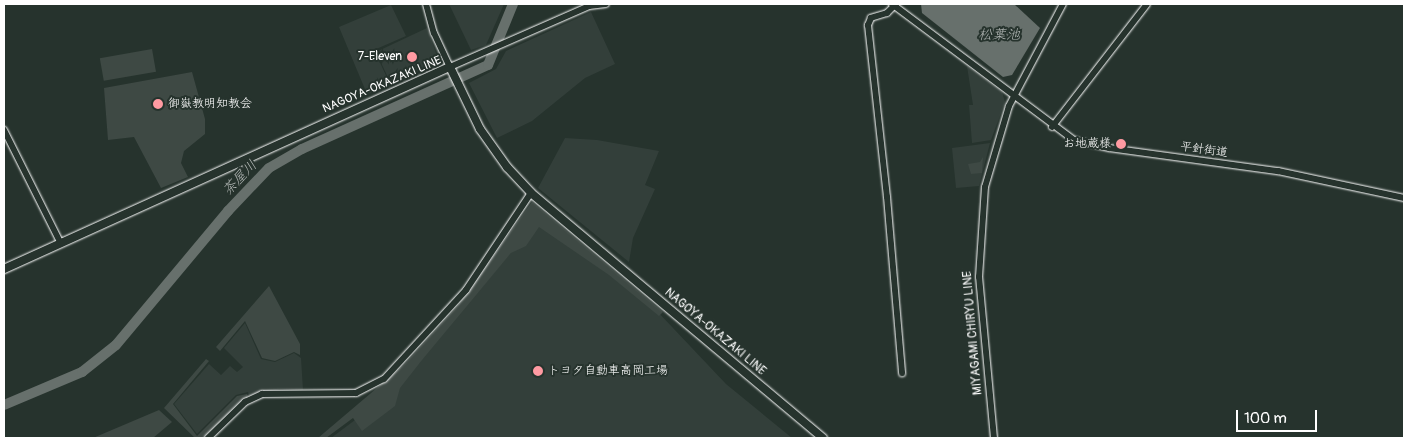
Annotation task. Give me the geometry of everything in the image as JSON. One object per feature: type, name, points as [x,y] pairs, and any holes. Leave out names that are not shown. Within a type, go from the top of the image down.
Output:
[{"type":"main road","name":"NAGOYA-OKAZAKI LINE","points":[[4,269],[60,242],[452,70],[490,144],[531,193],[823,438]]},
{"type":"street","points":[[426,4],[434,33],[452,70],[487,51],[589,6],[606,4]]},
{"type":"street","points":[[895,4],[871,18],[868,25],[887,197],[902,373]]},
{"type":"street","name":"平針街道","points":[[895,4],[1052,127],[1074,140],[1109,148],[1278,171],[1404,198]]},
{"type":"street","name":"MIYAGAMI CHIRYU LINE","points":[[994,438],[978,277],[980,228],[985,187],[998,138],[1014,96],[1063,4]]},
{"type":"street","points":[[1052,127],[1147,4]]},
{"type":"street","points":[[4,130],[60,242]]},
{"type":"street","points":[[208,438],[244,402],[262,394],[356,393],[384,379],[466,290],[531,193]]},
{"type":"shaded area","points":[[449,4],[504,4],[486,45],[471,50]]},
{"type":"shaded area","points":[[391,5],[406,36],[374,50],[391,86],[367,94],[339,27]]},
{"type":"shaded area","points":[[591,12],[615,64],[585,78],[532,121],[497,138],[469,83],[496,69],[506,51]]},
{"type":"shaded area","points":[[427,28],[437,56],[435,64],[391,84],[376,52]]},
{"type":"shaded area","points":[[152,49],[156,72],[104,81],[100,58]]},
{"type":"shaded area","points":[[967,66],[1002,92],[1005,102],[991,140],[972,143],[969,105],[973,105]]},
{"type":"shaded area","points":[[192,72],[205,119],[205,134],[184,151],[181,163],[188,177],[161,188],[134,137],[108,140],[104,88]]},
{"type":"shaded area","points":[[565,138],[597,140],[659,151],[645,185],[655,189],[633,238],[629,262],[538,188]]},
{"type":"shaded area","points":[[990,143],[979,186],[956,188],[952,148]]},
{"type":"shaded area","points":[[983,157],[982,173],[971,174],[968,164],[980,162]]},
{"type":"shaded area","points":[[532,202],[663,312],[659,316],[609,275],[539,227],[526,246],[511,253],[422,360],[400,388],[395,406],[362,431],[353,418],[326,438],[318,438],[404,365],[457,307]]},
{"type":"shaded area","points":[[543,222],[656,310],[726,384],[792,438],[331,438],[395,390],[520,242]]},
{"type":"shaded area","points":[[269,286],[300,344],[300,355],[294,352],[275,361],[262,358],[245,321],[220,351],[216,347]]},
{"type":"shaded area","points":[[245,323],[261,359],[275,362],[294,353],[301,358],[303,390],[280,389],[249,396],[248,392],[236,395],[197,434],[174,404],[209,364],[221,375],[230,366],[237,372],[243,367],[224,348]]},
{"type":"shaded area","points":[[206,359],[209,361],[173,404],[197,436],[237,396],[247,394],[248,397],[204,438],[195,438],[164,408]]},
{"type":"shaded area","points":[[159,410],[172,422],[153,438],[93,438]]},
{"type":"water","name":"松葉池","points":[[921,4],[1014,4],[1040,28],[1012,75],[1003,77],[922,13]]},
{"type":"waterway","name":"茶屋川","points":[[4,405],[82,372],[116,345],[228,211],[269,168],[302,149],[488,65],[513,4]]},
{"type":"place","name":"7-Eleven","points":[[412,57]]},
{"type":"place","name":"御嶽教明知教会","points":[[158,104]]},
{"type":"place","name":"お地蔵様","points":[[1121,144]]},
{"type":"place","name":"トヨタ自動車高岡工場","points":[[538,371]]}]
